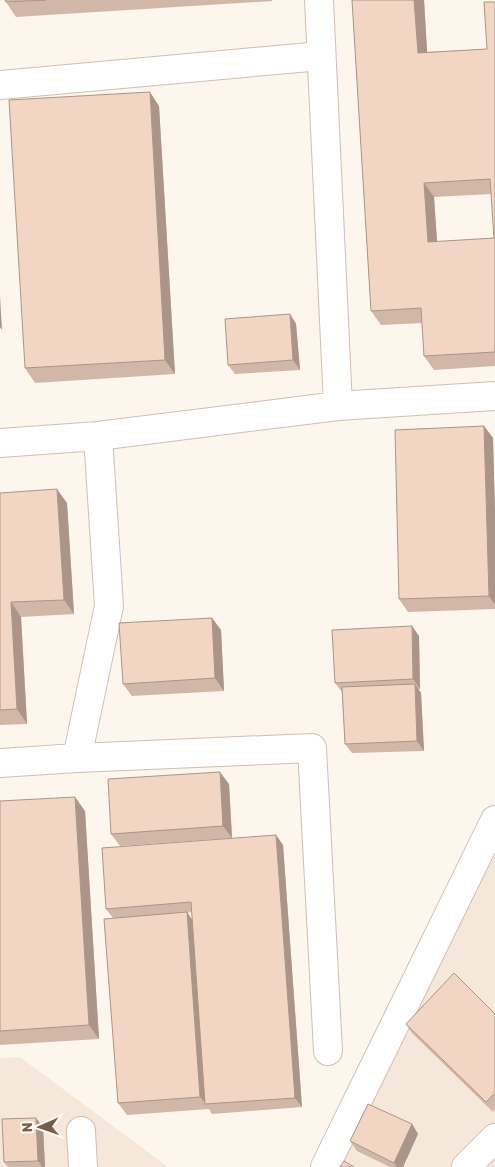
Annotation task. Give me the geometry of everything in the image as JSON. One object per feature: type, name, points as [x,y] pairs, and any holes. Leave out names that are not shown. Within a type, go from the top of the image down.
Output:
[{"type":"street","points":[[319,0],[338,406]]},
{"type":"street","points":[[0,85],[321,56]]},
{"type":"street","points":[[0,443],[98,436],[338,406],[495,396]]},
{"type":"street","points":[[77,758],[110,606],[98,436]]},
{"type":"street","points":[[0,763],[312,748],[328,1051]]},
{"type":"street","points":[[325,1167],[495,820]]},
{"type":"street","points":[[81,1131],[83,1167]]},
{"type":"shaded area","points":[[495,837],[495,1167],[332,1167]]},
{"type":"shaded area","points":[[20,1057],[168,1167],[0,1167],[0,1058]]},
{"type":"building","points":[[5,0],[46,0],[6,2]]},
{"type":"building","points":[[352,0],[414,0],[418,53],[487,49],[484,2],[495,2],[495,352],[424,356],[421,308],[371,311]],"holes":[[[490,179],[494,238],[428,242],[424,183]]]},
{"type":"building","points":[[150,92],[165,360],[25,368],[9,100]]},
{"type":"building","points":[[290,314],[293,360],[228,365],[225,319]]},
{"type":"building","points":[[484,426],[489,596],[399,599],[395,430]]},
{"type":"building","points":[[57,489],[64,600],[11,602],[17,709],[0,710],[0,493]]},
{"type":"building","points":[[212,618],[215,678],[123,684],[119,623]]},
{"type":"building","points":[[412,626],[413,679],[335,683],[332,630]]},
{"type":"building","points":[[415,684],[417,741],[345,744],[342,687]]},
{"type":"building","points":[[220,772],[223,826],[111,834],[108,779]]},
{"type":"building","points":[[75,797],[89,1025],[0,1031],[0,801]]},
{"type":"building","points":[[276,835],[295,1098],[205,1104],[191,902],[106,909],[102,848]]},
{"type":"building","points":[[187,912],[200,1097],[118,1103],[104,919]]},
{"type":"building","points":[[454,973],[495,1014],[495,1093],[486,1102],[406,1024]]},
{"type":"building","points":[[368,1104],[412,1124],[394,1163],[350,1141]]},
{"type":"building","points":[[36,1118],[38,1161],[4,1162],[2,1119]]},
{"type":"building","points":[[344,1161],[354,1167],[340,1167]]}]
